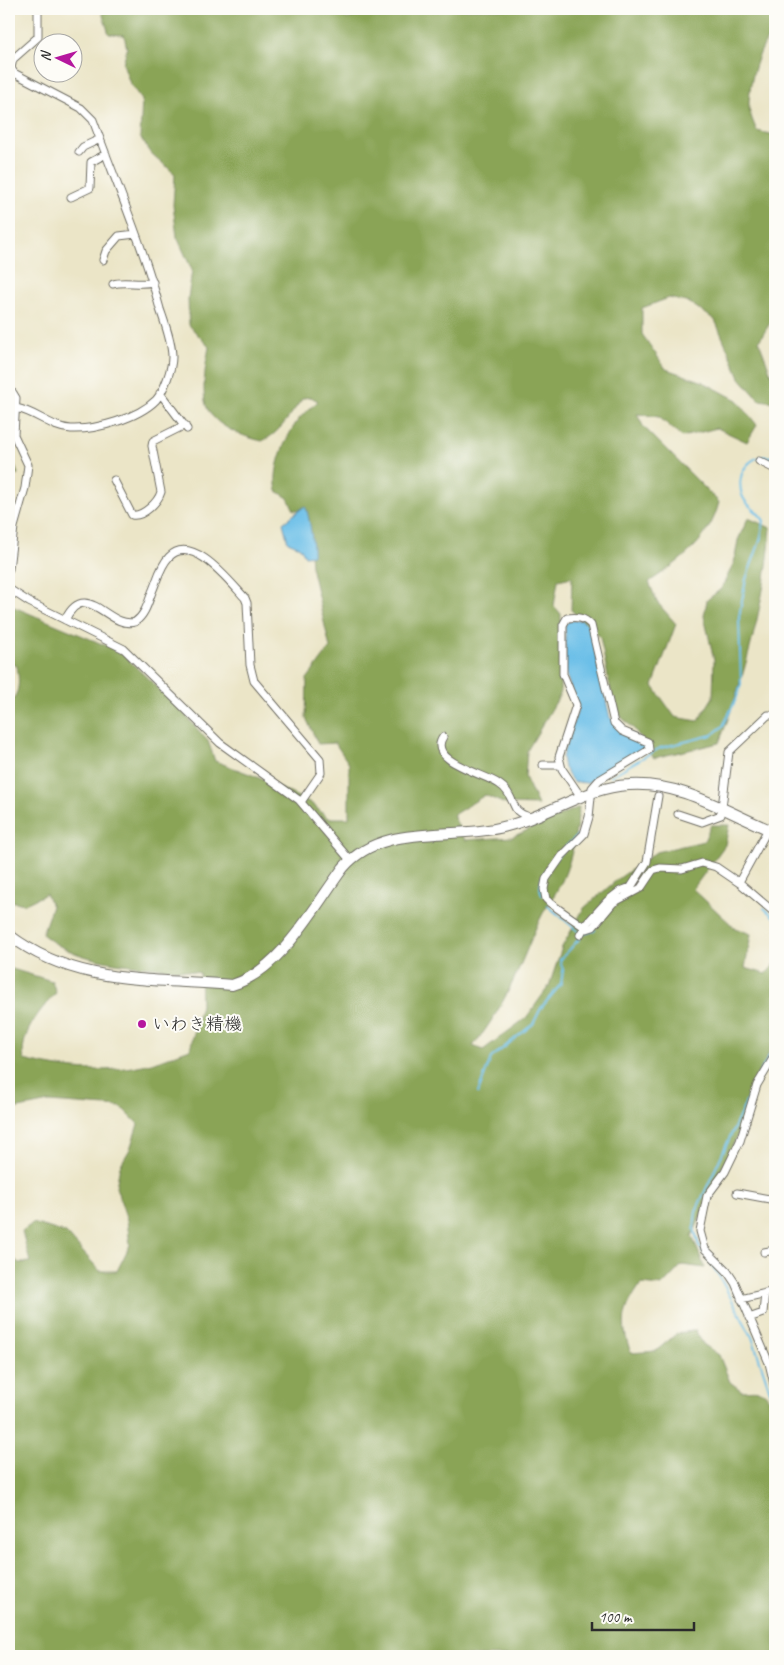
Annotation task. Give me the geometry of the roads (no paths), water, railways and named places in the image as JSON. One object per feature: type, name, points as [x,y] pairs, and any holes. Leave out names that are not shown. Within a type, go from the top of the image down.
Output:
[{"type":"street","points":[[16,408],[29,410],[58,427],[83,429],[98,427],[127,417],[156,400],[172,358],[153,282],[93,120],[88,114],[42,86],[14,73],[10,66],[11,57],[38,37],[38,9]]},
{"type":"street","points":[[79,152],[83,147],[100,139]]},
{"type":"street","points":[[71,197],[90,188],[90,162],[106,154]]},
{"type":"street","points":[[103,260],[106,251],[119,236],[136,234]]},
{"type":"street","points":[[113,284],[120,282],[143,284],[153,282]]},
{"type":"street","points":[[9,391],[16,398],[16,441],[28,465],[25,488],[16,519],[9,569]]},
{"type":"street","points":[[114,480],[132,515],[143,513],[159,498],[161,492],[152,446],[153,442],[186,427],[160,393]]},
{"type":"street","points":[[759,461],[775,469]]},
{"type":"street","points":[[65,620],[75,606],[82,602],[88,603],[124,622],[135,622],[145,609],[168,558],[179,550],[193,551],[202,556],[248,602],[250,665],[254,681],[320,758],[321,773],[301,802]]},
{"type":"street","points":[[9,589],[21,598],[124,649],[220,743],[280,784],[301,802],[350,860]]},
{"type":"street","points":[[582,932],[546,899],[544,889],[546,879],[562,856],[584,834],[592,803],[561,765],[560,749],[576,705],[563,674],[563,624],[567,618],[581,618],[591,625],[614,723],[622,731],[648,742],[650,746],[646,754],[599,780],[586,795]]},
{"type":"street","points":[[678,814],[702,822],[721,815],[729,752],[768,715],[775,715]]},
{"type":"street","points":[[443,737],[440,748],[445,758],[500,784],[511,797],[516,809],[529,817]]},
{"type":"street","points":[[543,765],[561,765]]},
{"type":"street","points":[[9,935],[38,955],[82,972],[232,984],[253,976],[285,947],[350,860],[376,845],[409,836],[456,834],[509,826],[586,795],[628,785],[668,788],[723,809],[772,831],[739,882]]},
{"type":"street","points":[[582,932],[606,901],[620,891],[631,887],[647,862],[658,796]]},
{"type":"street","points":[[582,932],[593,927],[613,903],[641,888],[650,873],[660,868],[682,869],[702,863],[716,867],[739,882],[775,913]]},
{"type":"street","points":[[775,1055],[757,1085],[740,1140],[725,1172],[707,1196],[700,1231],[702,1245],[732,1277],[774,1376],[775,1388]]},
{"type":"street","points":[[737,1193],[775,1200]]},
{"type":"street","points":[[764,1252],[775,1250]]},
{"type":"street","points":[[741,1299],[775,1291]]},
{"type":"street","points":[[750,1318],[763,1313],[766,1294]]},
{"type":"water","points":[[305,506],[310,523],[313,555],[305,556],[300,547],[288,542],[283,523]]},
{"type":"water","points":[[581,620],[589,626],[610,718],[646,744],[647,749],[587,783],[573,782],[564,768],[562,757],[578,709],[566,674],[565,625],[568,621]]},
{"type":"waterway","points":[[611,776],[660,748],[712,735],[723,726],[741,684],[739,617],[746,579],[760,541],[764,521],[744,499],[740,487],[741,479],[743,471],[752,461],[766,457],[775,458]]},
{"type":"waterway","points":[[542,895],[540,887],[547,869],[553,860],[582,831]]},
{"type":"waterway","points":[[548,906],[579,932]]},
{"type":"waterway","points":[[764,908],[775,918]]},
{"type":"waterway","points":[[583,934],[595,930]]},
{"type":"waterway","points":[[478,1093],[491,1058],[533,1024],[541,1008],[561,984],[563,970],[560,960],[580,938]]},
{"type":"waterway","points":[[758,1076],[775,1046]]},
{"type":"waterway","points":[[753,1087],[696,1211],[694,1228],[699,1246],[719,1276],[752,1337],[775,1406]]},
{"type":"place","name":"いわき精機","points":[[142,1024]]}]
